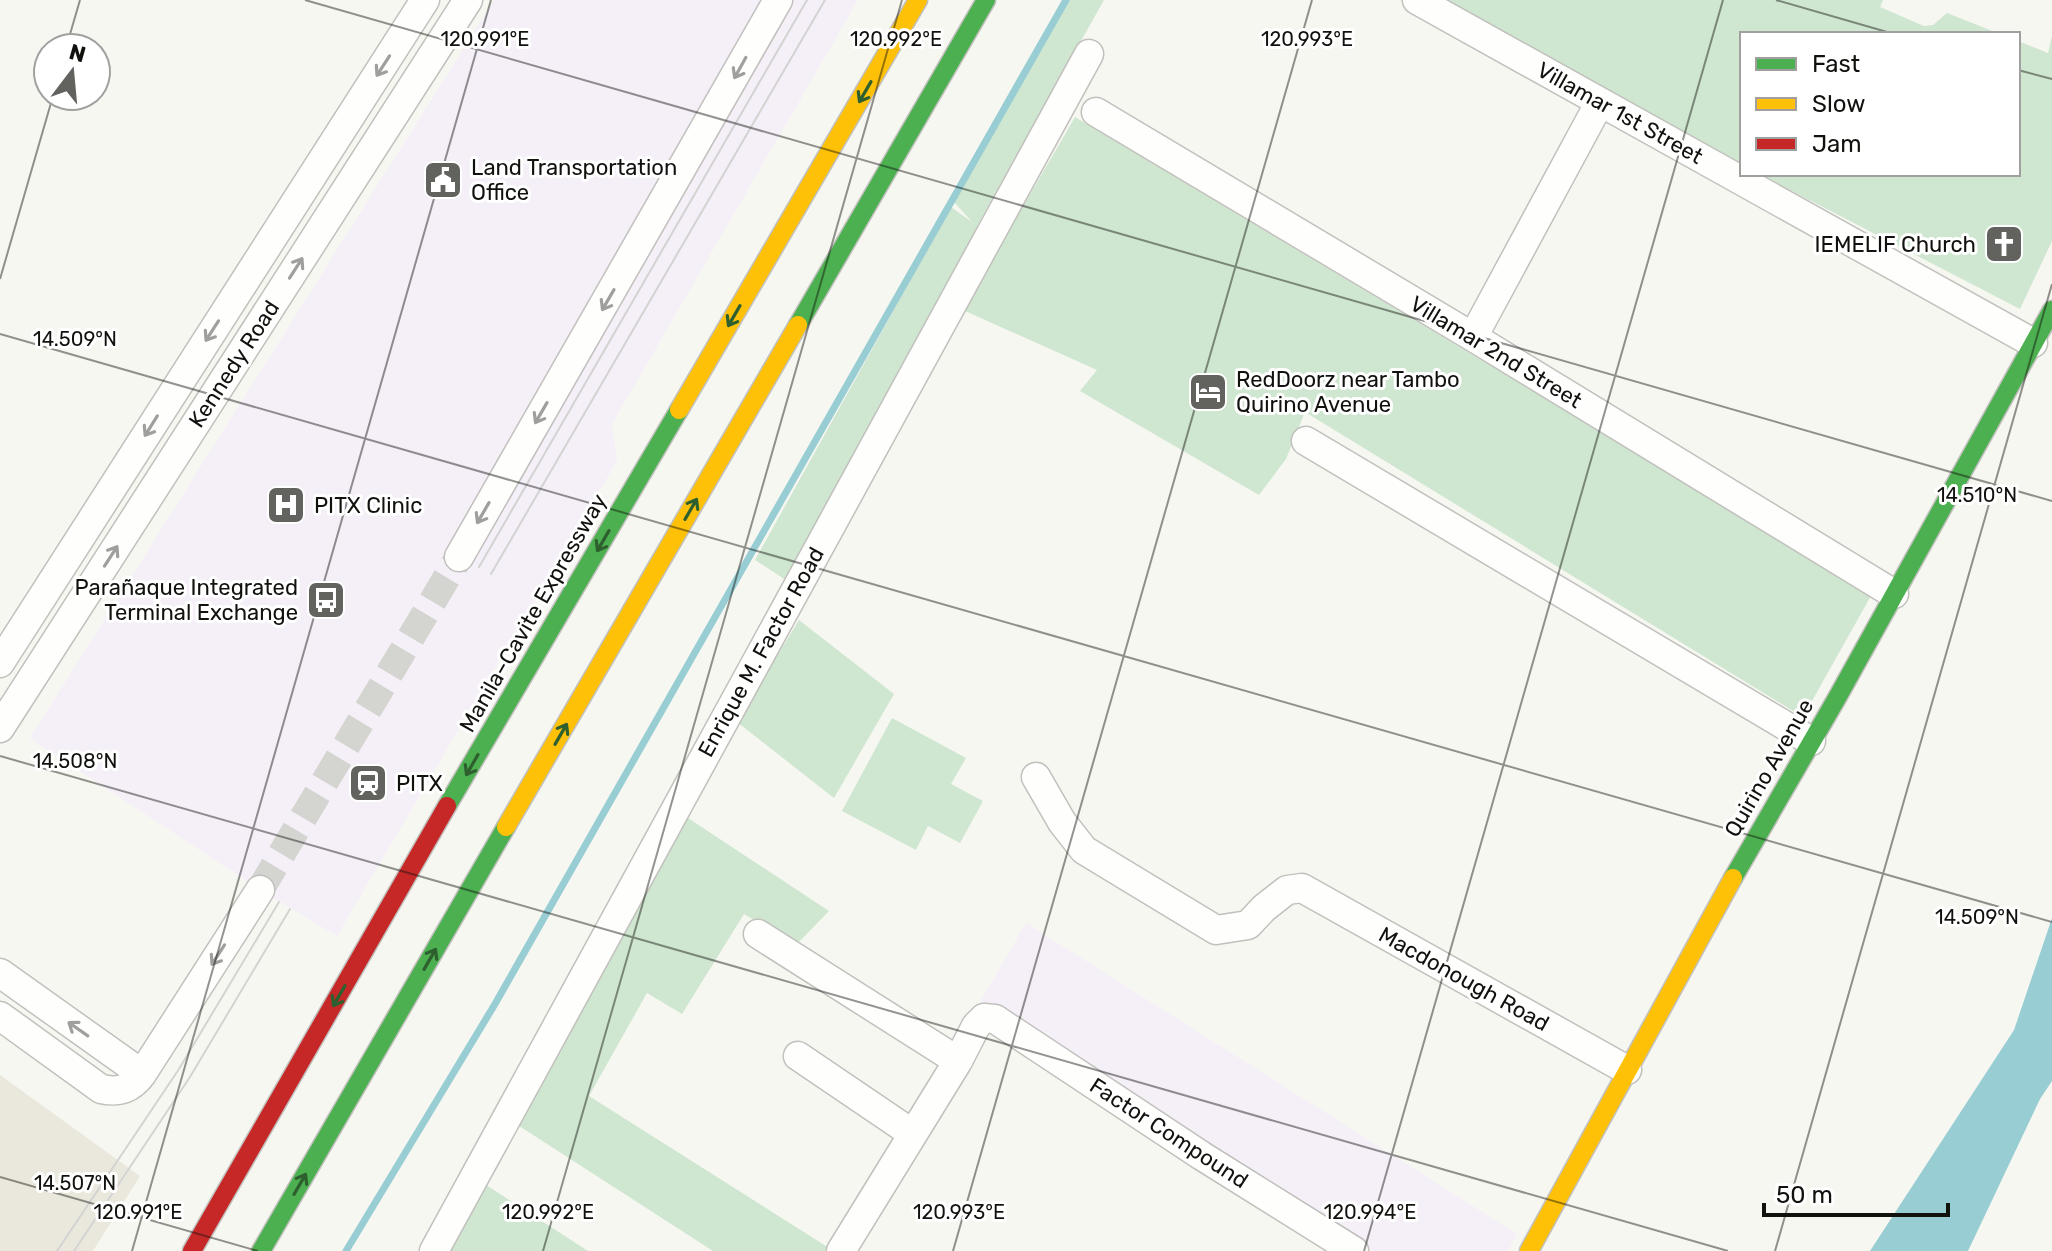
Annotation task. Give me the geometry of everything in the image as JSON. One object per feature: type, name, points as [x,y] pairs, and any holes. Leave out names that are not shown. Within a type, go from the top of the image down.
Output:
[{"type":"main road","name":"Manila–Cavite Expressway","points":[[192,1251],[918,0]]},
{"type":"main road","points":[[261,1251],[986,0]]},
{"type":"main road","name":"Quirino Avenue","points":[[1529,1251],[2052,310]]},
{"type":"street","name":"Kennedy Road","points":[[0,663],[425,0]]},
{"type":"street","name":"Kennedy Road","points":[[0,728],[468,0]]},
{"type":"street","points":[[459,557],[778,0]]},
{"type":"street","name":"Villamar 1st Street","points":[[1417,0],[2033,343]]},
{"type":"street","name":"Enrique M. Factor Road","points":[[434,1251],[1089,54]]},
{"type":"street","points":[[1473,337],[1600,102]]},
{"type":"street","name":"Villamar 2nd Street","points":[[1096,112],[1894,594]]},
{"type":"street","points":[[193,360],[223,380]]},
{"type":"street","points":[[1306,441],[1811,741]]},
{"type":"street","points":[[39,603],[68,621]]},
{"type":"street","name":"Macdonough Road","points":[[1036,777],[1062,822],[1084,850],[1216,930],[1248,925],[1287,890],[1302,888],[1627,1070]]},
{"type":"street","points":[[0,1016],[101,1089],[120,1091],[136,1082],[142,1074],[260,890]]},
{"type":"street","points":[[758,934],[958,1061],[841,1251]]},
{"type":"street","points":[[0,973],[142,1074]]},
{"type":"street","name":"Factor Compound","points":[[958,1061],[976,1026],[984,1018],[995,1019],[1202,1156],[1354,1251]]},
{"type":"street","points":[[798,1056],[913,1134]]},
{"type":"shaded area","name":"Parañaque Integrated Terminal Exchange","points":[[494,0],[858,0],[612,424],[617,461],[337,936],[254,886],[30,738]]},
{"type":"shaded area","points":[[1026,923],[1517,1234],[1508,1251],[1373,1251],[980,1002]]},
{"type":"shaded area","points":[[0,1075],[140,1176],[93,1251],[0,1251]]},
{"type":"green space","points":[[1066,0],[1104,0],[977,226],[983,231],[795,586],[755,560],[951,207],[972,222],[954,202]]},
{"type":"green space","points":[[1422,0],[1883,0],[1880,7],[1924,26],[1933,25],[1947,13],[1995,32],[1740,32],[1740,164]]},
{"type":"green space","points":[[2052,36],[2052,241],[2020,309],[1763,176],[2020,176],[2020,42],[2048,53]]},
{"type":"green space","points":[[1075,117],[1872,594],[1803,717],[1305,412],[1286,459],[1259,495],[1080,391],[1097,370],[963,310]]},
{"type":"green space","points":[[799,620],[894,694],[834,798],[737,722]]},
{"type":"green space","points":[[892,718],[966,758],[951,784],[983,801],[960,843],[928,826],[916,850],[842,811]]},
{"type":"green space","points":[[688,818],[829,911],[796,945],[744,914],[682,1014],[647,993],[589,1096],[829,1248],[827,1251],[713,1251],[516,1124]]},
{"type":"green space","points":[[483,1183],[588,1251],[445,1251]]},
{"type":"water","points":[[2052,918],[2052,1081],[2040,1099],[1968,1251],[1870,1251],[2014,1030]]},
{"type":"waterway","points":[[346,1251],[495,1004],[1066,0]]},
{"type":"tunnel","points":[[260,890],[459,557]]},
{"type":"tram line","points":[[479,567],[807,0]]},
{"type":"tram line","points":[[491,574],[825,0]]},
{"type":"tram line","points":[[57,1251],[179,1069],[279,902]]},
{"type":"tram line","points":[[74,1251],[190,1077],[290,909]]},
{"type":"traffic: fast","points":[[798,325],[986,0]]},
{"type":"traffic: fast","points":[[1733,878],[1837,698],[2052,310]]},
{"type":"traffic: fast","points":[[447,806],[679,410]]},
{"type":"traffic: fast","points":[[261,1251],[506,827]]},
{"type":"traffic: slow","points":[[679,410],[918,0]]},
{"type":"traffic: slow","points":[[506,827],[798,325]]},
{"type":"traffic: slow","points":[[1529,1251],[1733,878]]},
{"type":"traffic: jam","points":[[192,1251],[447,806]]},
{"type":"place","name":"Land Transportation Office","points":[[443,180]]},
{"type":"place","name":"IEMELIF Church","points":[[2004,244]]},
{"type":"place","name":"RedDoorz near Tambo Quirino Avenue","points":[[1208,392]]},
{"type":"place","name":"PITX Clinic","points":[[286,505]]},
{"type":"place","name":"Parañaque Integrated Terminal Exchange","points":[[326,600]]},
{"type":"place","name":"PITX","points":[[368,783]]}]
